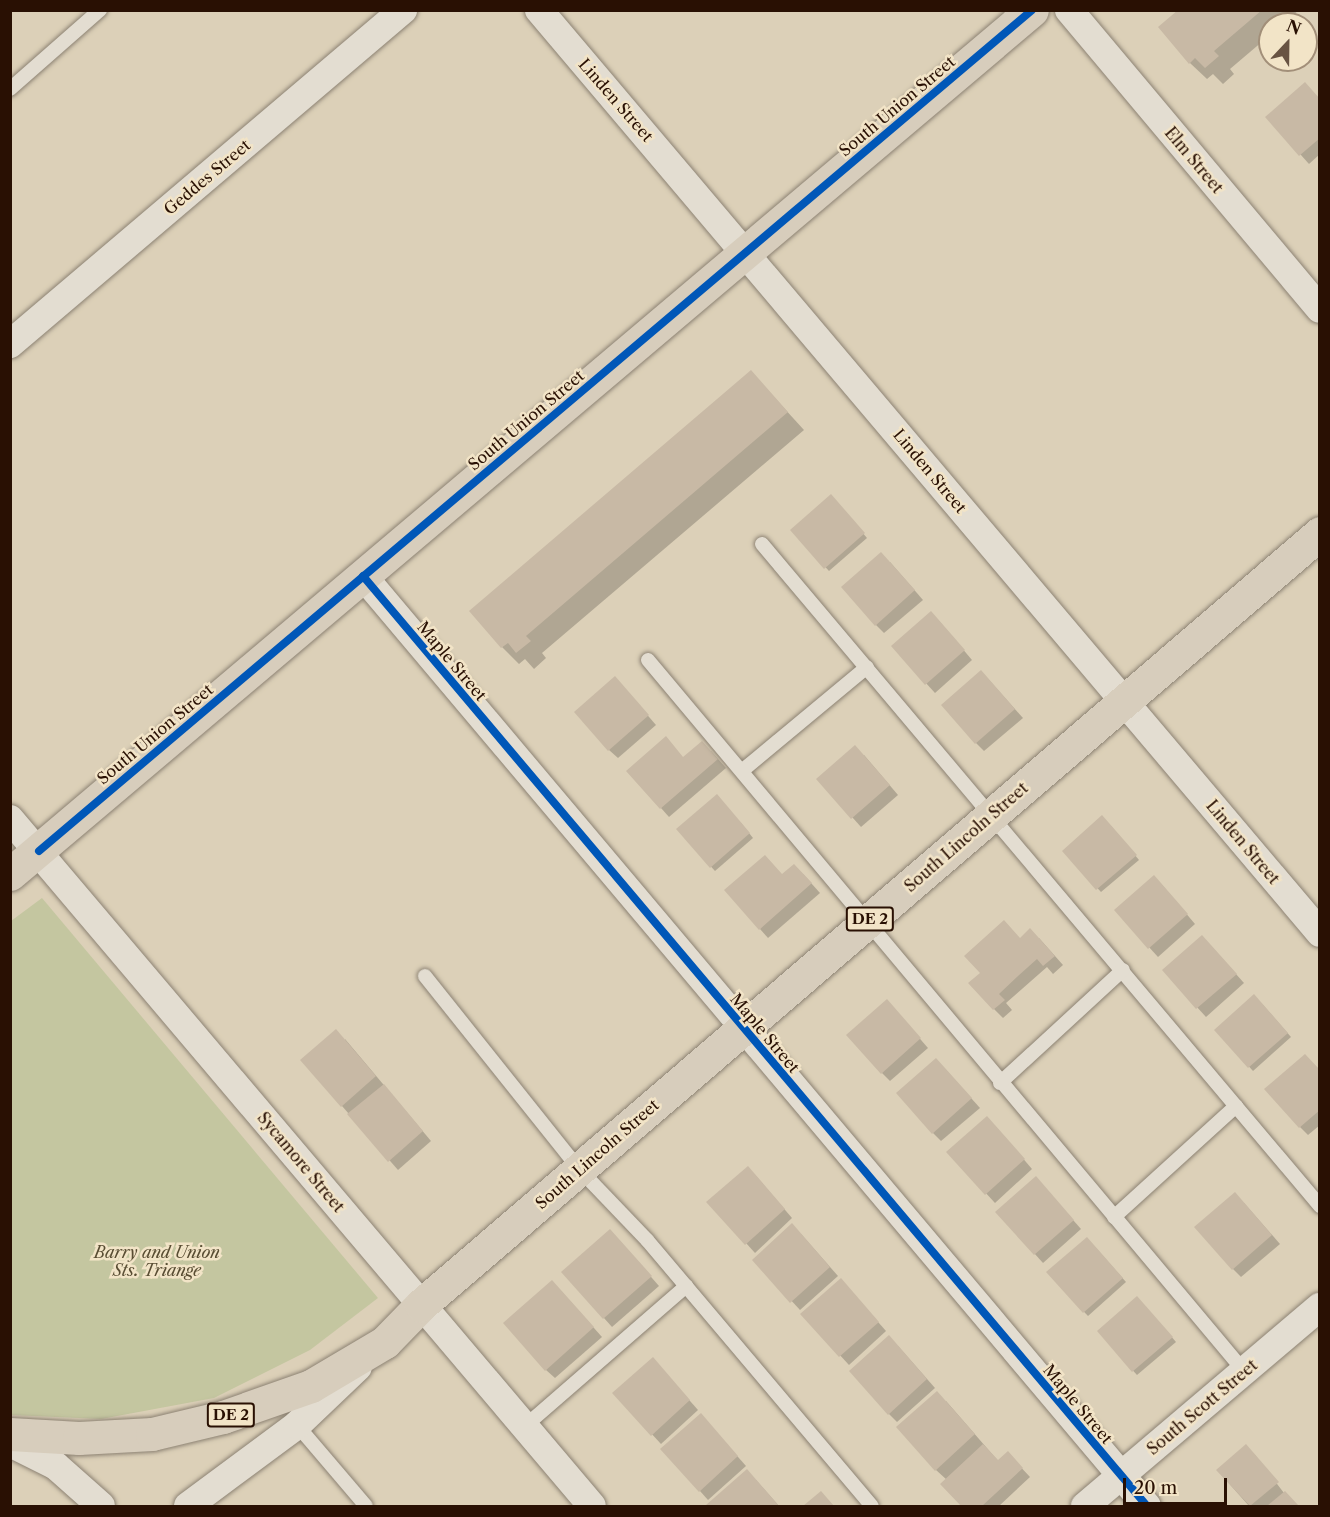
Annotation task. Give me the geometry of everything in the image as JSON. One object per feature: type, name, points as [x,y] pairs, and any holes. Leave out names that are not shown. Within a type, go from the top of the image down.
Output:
[{"type":"main road","name":"South Union Street","points":[[10,874],[1032,10]]},
{"type":"main road","name":"South Lincoln Street","points":[[421,1305],[1320,533]]},
{"type":"main road","name":"DE 2","points":[[10,1434],[79,1438],[152,1434],[223,1417],[310,1386],[384,1341],[421,1305]]},
{"type":"street","name":"Geddes Street","points":[[10,344],[403,10]]},
{"type":"street","name":"Linden Street","points":[[539,10],[1320,933]]},
{"type":"street","name":"Elm Street","points":[[1069,10],[1320,309]]},
{"type":"street","name":"Maple Street","points":[[363,576],[1147,1506]]},
{"type":"street","name":"Sycamore Street","points":[[10,819],[592,1506]]},
{"type":"street","name":"South Scott Street","points":[[1085,1506],[1320,1307]]},
{"type":"street","points":[[188,1506],[297,1425],[384,1341]]},
{"type":"street","points":[[10,1443],[56,1466],[101,1506]]},
{"type":"lane","points":[[10,89],[100,10]]},
{"type":"lane","points":[[762,544],[992,814],[1320,1206]]},
{"type":"lane","points":[[648,660],[743,770],[865,924],[1244,1371]]},
{"type":"lane","points":[[743,770],[867,667]]},
{"type":"lane","points":[[1000,1083],[1123,970]]},
{"type":"lane","points":[[425,976],[579,1169],[686,1286],[872,1506]]},
{"type":"lane","points":[[1114,1217],[1236,1106]]},
{"type":"lane","points":[[524,1427],[686,1286]]},
{"type":"lane","points":[[297,1425],[366,1506]]},
{"type":"green space","name":"Barry and Union Sts. Triange","points":[[42,898],[378,1298],[310,1350],[214,1398],[101,1419],[11,1415],[11,921]]},
{"type":"building","points":[[1178,10],[1262,10],[1214,51],[1219,56],[1205,68],[1195,58],[1189,64],[1158,27]]},
{"type":"building","points":[[1305,82],[1320,99],[1320,138],[1299,156],[1265,117]]},
{"type":"building","points":[[751,370],[788,412],[526,636],[531,641],[516,653],[508,643],[501,648],[469,611]]},
{"type":"building","points":[[831,494],[865,533],[824,569],[790,530]]},
{"type":"building","points":[[881,552],[915,590],[875,626],[841,587]]},
{"type":"building","points":[[931,611],[965,650],[925,685],[891,646]]},
{"type":"building","points":[[981,670],[1015,709],[975,744],[941,705]]},
{"type":"building","points":[[615,676],[649,715],[608,751],[574,712]]},
{"type":"building","points":[[666,736],[683,757],[702,741],[718,759],[660,809],[626,771]]},
{"type":"building","points":[[855,745],[890,785],[851,819],[816,779]]},
{"type":"building","points":[[717,794],[750,833],[710,868],[676,829]]},
{"type":"building","points":[[1102,815],[1137,855],[1096,890],[1062,851]]},
{"type":"building","points":[[765,855],[782,874],[794,864],[812,883],[759,930],[724,890]]},
{"type":"building","points":[[1154,875],[1188,914],[1148,949],[1114,910]]},
{"type":"building","points":[[1004,920],[1020,938],[1030,928],[1055,956],[1043,966],[1037,959],[999,994],[1005,1000],[993,1010],[968,983],[980,973],[964,956]]},
{"type":"building","points":[[1202,935],[1237,974],[1196,1009],[1162,970]]},
{"type":"building","points":[[1254,994],[1288,1033],[1248,1068],[1214,1030]]},
{"type":"building","points":[[887,999],[921,1038],[881,1074],[846,1035]]},
{"type":"building","points":[[336,1029],[376,1076],[341,1107],[300,1060]]},
{"type":"building","points":[[1305,1054],[1320,1070],[1320,1110],[1299,1128],[1264,1089]]},
{"type":"building","points":[[936,1058],[972,1098],[932,1134],[896,1093]]},
{"type":"building","points":[[384,1084],[423,1131],[388,1162],[347,1114]]},
{"type":"building","points":[[987,1116],[1025,1159],[985,1195],[946,1152]]},
{"type":"building","points":[[748,1166],[785,1209],[745,1245],[706,1202]]},
{"type":"building","points":[[1036,1176],[1074,1220],[1034,1255],[995,1212]]},
{"type":"building","points":[[1235,1192],[1272,1235],[1232,1270],[1194,1227]]},
{"type":"building","points":[[792,1223],[830,1267],[790,1303],[752,1260]]},
{"type":"building","points":[[610,1229],[652,1276],[603,1319],[561,1272]]},
{"type":"building","points":[[1087,1237],[1123,1278],[1083,1313],[1046,1272]]},
{"type":"building","points":[[841,1278],[879,1322],[839,1357],[800,1314]]},
{"type":"building","points":[[552,1280],[594,1327],[545,1371],[503,1323]]},
{"type":"building","points":[[1137,1296],[1173,1337],[1132,1372],[1097,1331]]},
{"type":"building","points":[[889,1335],[927,1379],[888,1415],[849,1371]]},
{"type":"building","points":[[653,1357],[690,1400],[651,1436],[612,1393]]},
{"type":"building","points":[[937,1391],[975,1434],[935,1471],[896,1427]]},
{"type":"building","points":[[701,1413],[738,1456],[699,1492],[660,1449]]},
{"type":"building","points":[[983,1444],[998,1460],[1008,1451],[1023,1468],[982,1506],[961,1506],[940,1484]]},
{"type":"building","points":[[1246,1444],[1279,1482],[1250,1506],[1216,1470]]},
{"type":"building","points":[[747,1469],[779,1506],[706,1505]]},
{"type":"building","points":[[821,1491],[834,1506],[803,1506]]},
{"type":"building","points":[[1285,1491],[1299,1506],[1267,1506]]},
{"type":"cycle path","points":[[39,851],[1032,10]]},
{"type":"cycle path","points":[[363,576],[1147,1506]]}]
